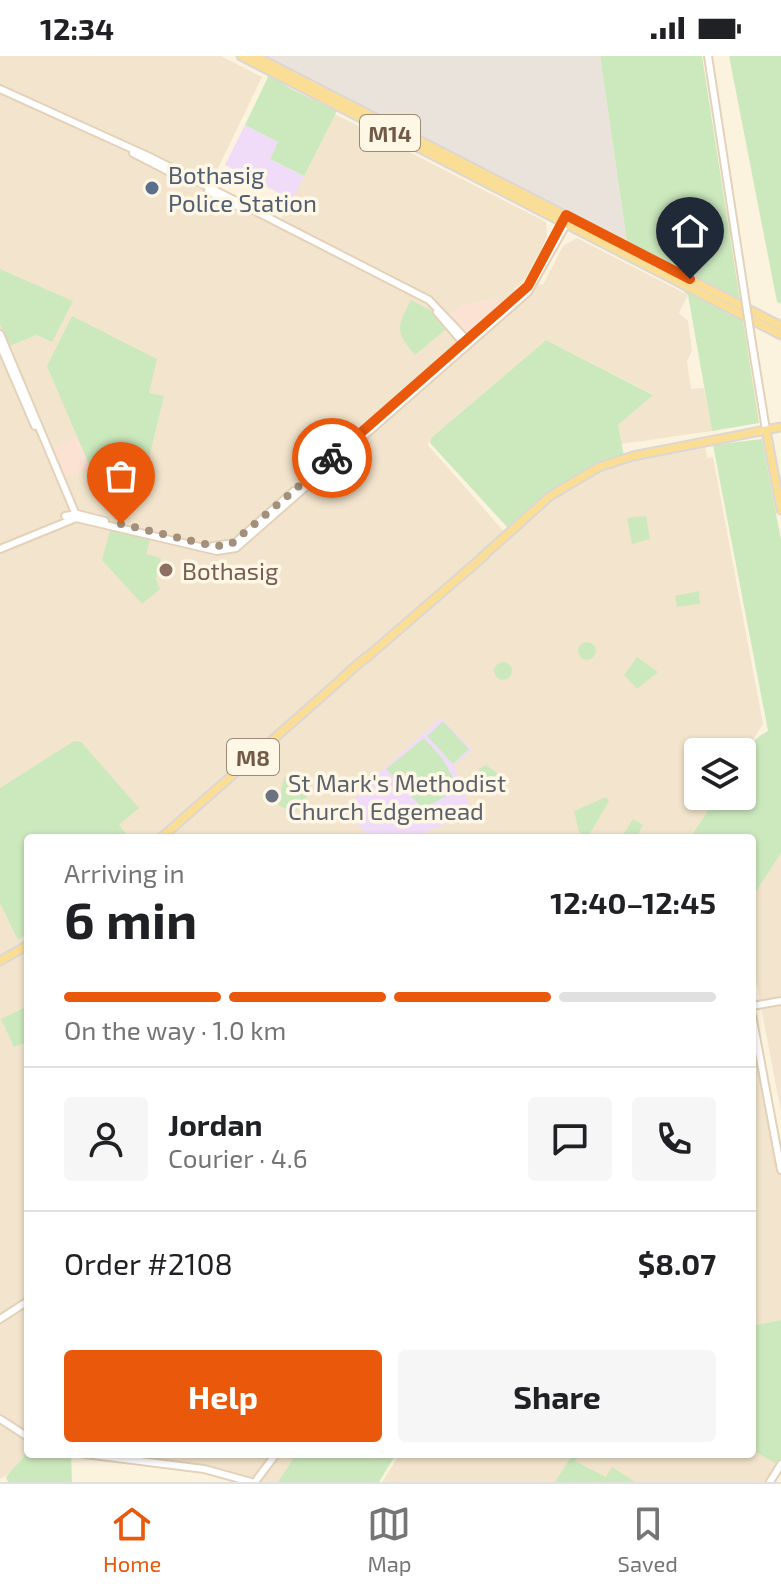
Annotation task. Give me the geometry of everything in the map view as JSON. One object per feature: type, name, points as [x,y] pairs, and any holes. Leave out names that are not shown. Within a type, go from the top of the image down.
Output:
[{"type":"main road","name":"M14","points":[[241,56],[781,326]]},
{"type":"main road","name":"M14","points":[[255,56],[781,335]]},
{"type":"main road","name":"M8","points":[[168,834],[532,513],[575,480],[612,462],[781,427]]},
{"type":"main road","points":[[766,430],[781,510]]},
{"type":"main road","points":[[0,961],[24,947]]},
{"type":"street","points":[[708,56],[766,430]]},
{"type":"street","points":[[0,92],[149,161],[427,303],[467,343]]},
{"type":"street","points":[[0,547],[74,516],[217,551],[234,549],[535,285],[566,220]]},
{"type":"street","points":[[0,334],[74,516]]},
{"type":"street","points":[[0,345],[74,516]]},
{"type":"street","points":[[756,1005],[781,1001]]},
{"type":"street","points":[[756,1036],[781,1170]]},
{"type":"street","points":[[0,1319],[24,1304]]},
{"type":"street","points":[[0,1419],[24,1434]]},
{"type":"street","points":[[115,1458],[220,1472],[256,1481],[273,1458]]},
{"type":"street","points":[[770,1482],[781,1464]]},
{"type":"street","points":[[220,1472],[243,1482]]},
{"type":"shaded area","points":[[0,56],[221,56],[262,77],[208,189],[278,225],[335,114],[546,222],[547,237],[525,280],[514,289],[519,295],[503,308],[496,299],[463,305],[446,319],[466,343],[534,282],[543,285],[563,246],[577,238],[688,295],[679,313],[688,321],[692,351],[687,361],[691,389],[704,388],[712,431],[621,444],[618,425],[652,394],[546,340],[431,438],[428,445],[507,535],[554,495],[600,467],[705,443],[707,458],[713,457],[763,724],[754,738],[684,738],[684,810],[708,810],[693,834],[24,834],[24,1458],[15,1470],[0,1479]]},
{"type":"shaded area","points":[[264,56],[600,56],[627,242]]},
{"type":"shaded area","points":[[245,125],[278,142],[270,159],[304,176],[292,200],[225,165]]},
{"type":"shaded area","points":[[496,299],[500,304],[468,333],[450,316],[463,305]]},
{"type":"shaded area","points":[[78,437],[90,467],[66,477],[54,448]]},
{"type":"shaded area","points":[[441,718],[472,750],[454,766],[472,813],[421,834],[368,834],[343,811],[377,775]]},
{"type":"shaded area","points":[[781,853],[781,1112],[756,981],[756,892]]},
{"type":"shaded area","points":[[756,1037],[781,1167],[781,1464],[770,1482],[382,1482],[397,1458],[756,1458]]},
{"type":"shaded area","points":[[116,1458],[293,1458],[278,1482],[260,1482],[261,1477],[255,1482],[229,1473]]},
{"type":"green space","points":[[600,56],[702,56],[759,423],[712,431],[688,295],[627,242]]},
{"type":"green space","points":[[729,56],[781,56],[781,304],[777,302]]},
{"type":"green space","points":[[269,75],[337,111],[304,176],[270,159],[278,142],[245,125]]},
{"type":"green space","points":[[0,269],[73,301],[52,342],[37,335],[9,346],[0,324]]},
{"type":"green space","points":[[411,300],[432,311],[446,329],[415,355],[400,329]]},
{"type":"green space","points":[[72,316],[157,359],[149,393],[164,396],[144,479],[90,467],[47,366]]},
{"type":"green space","points":[[546,340],[653,395],[618,425],[624,456],[570,480],[508,528],[430,443],[431,438]]},
{"type":"green space","points":[[762,439],[781,540],[781,853],[756,892],[756,834],[693,834],[708,810],[756,810],[756,740],[768,731],[713,445]]},
{"type":"green space","points":[[646,516],[650,539],[632,544],[627,518]]},
{"type":"green space","points":[[110,530],[150,540],[146,554],[161,558],[156,579],[160,589],[142,604],[102,560]]},
{"type":"green space","points":[[699,591],[700,604],[677,607],[675,596]]},
{"type":"green space","points":[[583,642],[591,642],[596,651],[594,658],[583,660],[578,655],[578,647]]},
{"type":"green space","points":[[637,657],[658,672],[637,689],[624,675]]},
{"type":"green space","points":[[499,662],[507,662],[512,671],[510,678],[499,680],[494,675],[494,667]]},
{"type":"green space","points":[[443,721],[469,749],[453,764],[427,736]]},
{"type":"green space","points":[[424,738],[442,758],[459,788],[423,809],[386,769]]},
{"type":"green space","points":[[74,741],[81,742],[139,808],[119,825],[127,834],[24,834],[24,936],[18,940],[0,903],[0,788]]},
{"type":"green space","points":[[486,765],[504,778],[491,796],[482,791],[477,779],[481,775],[479,769]]},
{"type":"green space","points":[[284,777],[311,791],[295,813],[278,805]]},
{"type":"green space","points":[[606,797],[609,801],[590,834],[580,834],[574,811]]},
{"type":"green space","points":[[633,819],[643,825],[638,834],[624,834]]},
{"type":"green space","points":[[24,1008],[24,1043],[14,1047],[1,1019]]},
{"type":"green space","points":[[781,1320],[781,1459],[775,1463],[756,1452],[756,1325]]},
{"type":"green space","points":[[24,1457],[71,1458],[72,1482],[8,1482],[6,1477]]},
{"type":"green space","points":[[293,1458],[394,1458],[379,1482],[278,1482]]},
{"type":"green space","points":[[570,1458],[577,1458],[575,1461],[606,1477],[612,1467],[635,1482],[555,1482]]},
{"type":"way so far","points":[[121,524],[213,546],[230,545],[332,458]]},
{"type":"place","name":"Bothasig Police Station","points":[[152,188]]},
{"type":"place","name":"Bothasig","points":[[166,570]]},
{"type":"place","name":"St Mark's Methodist Church Edgemead","points":[[272,796]]},
{"type":"route","points":[[332,458],[522,293],[536,275],[566,215],[690,279]]}]
